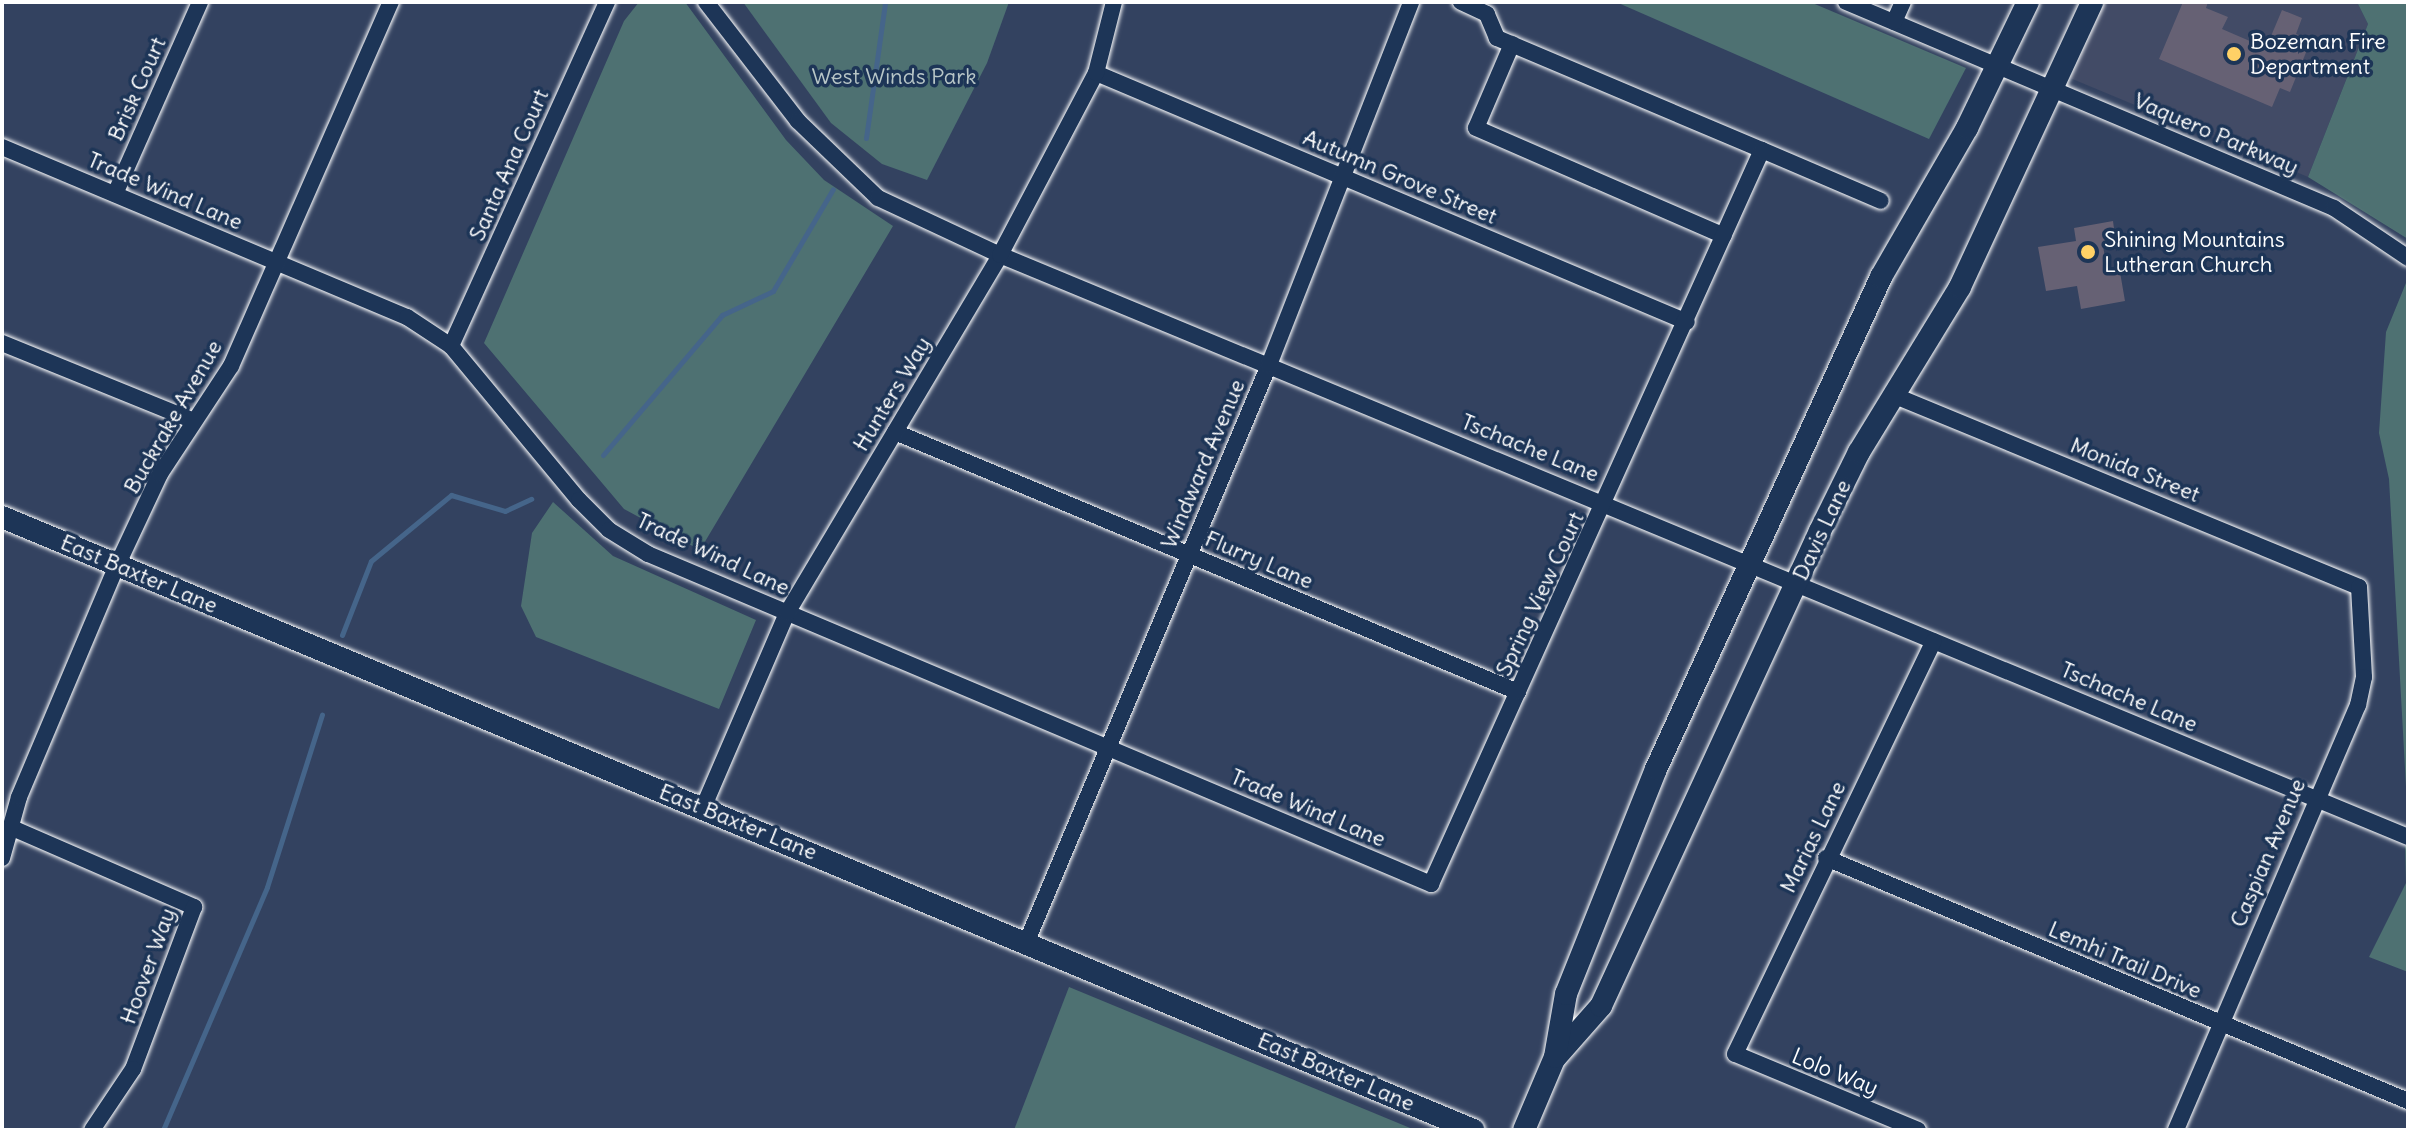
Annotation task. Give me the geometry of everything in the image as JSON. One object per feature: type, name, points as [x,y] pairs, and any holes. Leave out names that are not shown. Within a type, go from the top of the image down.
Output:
[{"type":"main road","name":"Davis Lane","points":[[1524,1130],[1555,1057],[1566,994],[1650,783],[1753,564],[1881,277],[1998,66],[2028,2]]},
{"type":"main road","name":"Davis Lane","points":[[1555,1057],[1601,1006],[1797,582],[1893,395],[1960,287],[2092,2]]},
{"type":"main road","name":"East Baxter Lane","points":[[2,517],[1027,941],[1473,1130]]},
{"type":"street","name":"Brisk Court","points":[[115,194],[200,2]]},
{"type":"street","name":"Buckrake Avenue","points":[[2,858],[10,827],[160,474],[231,366],[391,2]]},
{"type":"street","name":"Santa Ana Court","points":[[451,346],[607,2]]},
{"type":"street","name":"Tschache Lane","points":[[706,2],[798,121],[878,198],[1000,255],[2408,837]]},
{"type":"street","name":"Hunters Way","points":[[703,808],[787,613],[1000,255],[1096,73],[1114,2]]},
{"type":"street","name":"Windward Avenue","points":[[1027,941],[1269,365],[1411,2]]},
{"type":"street","points":[[1461,2],[1487,14],[1497,38],[1881,201]]},
{"type":"street","name":"Vaquero Parkway","points":[[1846,2],[2334,208],[2408,258]]},
{"type":"street","points":[[1894,22],[1903,2]]},
{"type":"street","points":[[1512,44],[1476,128],[1724,236]]},
{"type":"street","name":"Autumn Grove Street","points":[[1096,73],[1687,322]]},
{"type":"street","name":"Trade Wind Lane","points":[[2,147],[407,317],[451,346],[609,530],[648,554],[1431,884]]},
{"type":"street","name":"Spring View Court","points":[[1431,884],[1606,503],[1762,150]]},
{"type":"street","points":[[2,343],[194,421]]},
{"type":"street","name":"Monida Street","points":[[1893,395],[2359,587]]},
{"type":"street","name":"Flurry Lane","points":[[895,432],[1518,692]]},
{"type":"street","name":"Caspian Avenue","points":[[2176,1130],[2314,798],[2358,705],[2364,677],[2359,587]]},
{"type":"street","name":"Marias Lane","points":[[1735,1054],[1826,858],[1934,641]]},
{"type":"street","name":"Hoover Way","points":[[10,827],[194,907],[133,1069],[92,1130]]},
{"type":"street","name":"Lemhi Trail Drive","points":[[1826,858],[2408,1101]]},
{"type":"street","name":"Lolo Way","points":[[1735,1054],[1918,1130]]},
{"type":"shaded area","points":[[2105,2],[2357,2],[2368,24],[2308,177],[2070,78]]},
{"type":"green space","points":[[639,2],[685,2],[786,140],[824,180],[893,226],[700,550],[624,509],[484,343],[624,21]]},
{"type":"green space","name":"West Winds Park","points":[[743,2],[1009,2],[987,63],[927,180],[882,164],[831,123]]},
{"type":"green space","points":[[1616,2],[1810,2],[1966,68],[1929,139]]},
{"type":"green space","points":[[2357,2],[2408,2],[2408,239],[2308,177],[2368,24]]},
{"type":"green space","points":[[2408,278],[2408,823],[2389,479],[2379,433],[2386,332]]},
{"type":"green space","points":[[553,502],[613,556],[756,620],[719,709],[536,637],[521,606],[532,533]]},
{"type":"green space","points":[[2405,846],[2408,847],[2408,972],[2369,957],[2406,883]]},
{"type":"green space","points":[[1069,987],[1415,1130],[1014,1130]]},
{"type":"building","name":"Bozeman Fire Department","points":[[2183,2],[2208,2],[2206,8],[2228,17],[2222,29],[2266,48],[2282,10],[2302,18],[2296,34],[2311,40],[2290,92],[2280,88],[2272,107],[2159,59]]},
{"type":"building","points":[[2113,221],[2116,244],[2103,246],[2108,274],[2120,272],[2125,301],[2081,309],[2077,286],[2046,291],[2038,247],[2076,241],[2074,228]]},
{"type":"waterway","points":[[866,138],[885,2]]},
{"type":"waterway","points":[[603,455],[722,315],[773,291],[833,189]]},
{"type":"waterway","points":[[342,635],[371,561],[451,495],[505,511],[531,499]]},
{"type":"waterway","points":[[163,1130],[267,887],[322,715]]},
{"type":"place","name":"Bozeman Fire Department","points":[[2234,54]]},
{"type":"place","name":"Shining Mountains Lutheran Church","points":[[2088,252]]}]
